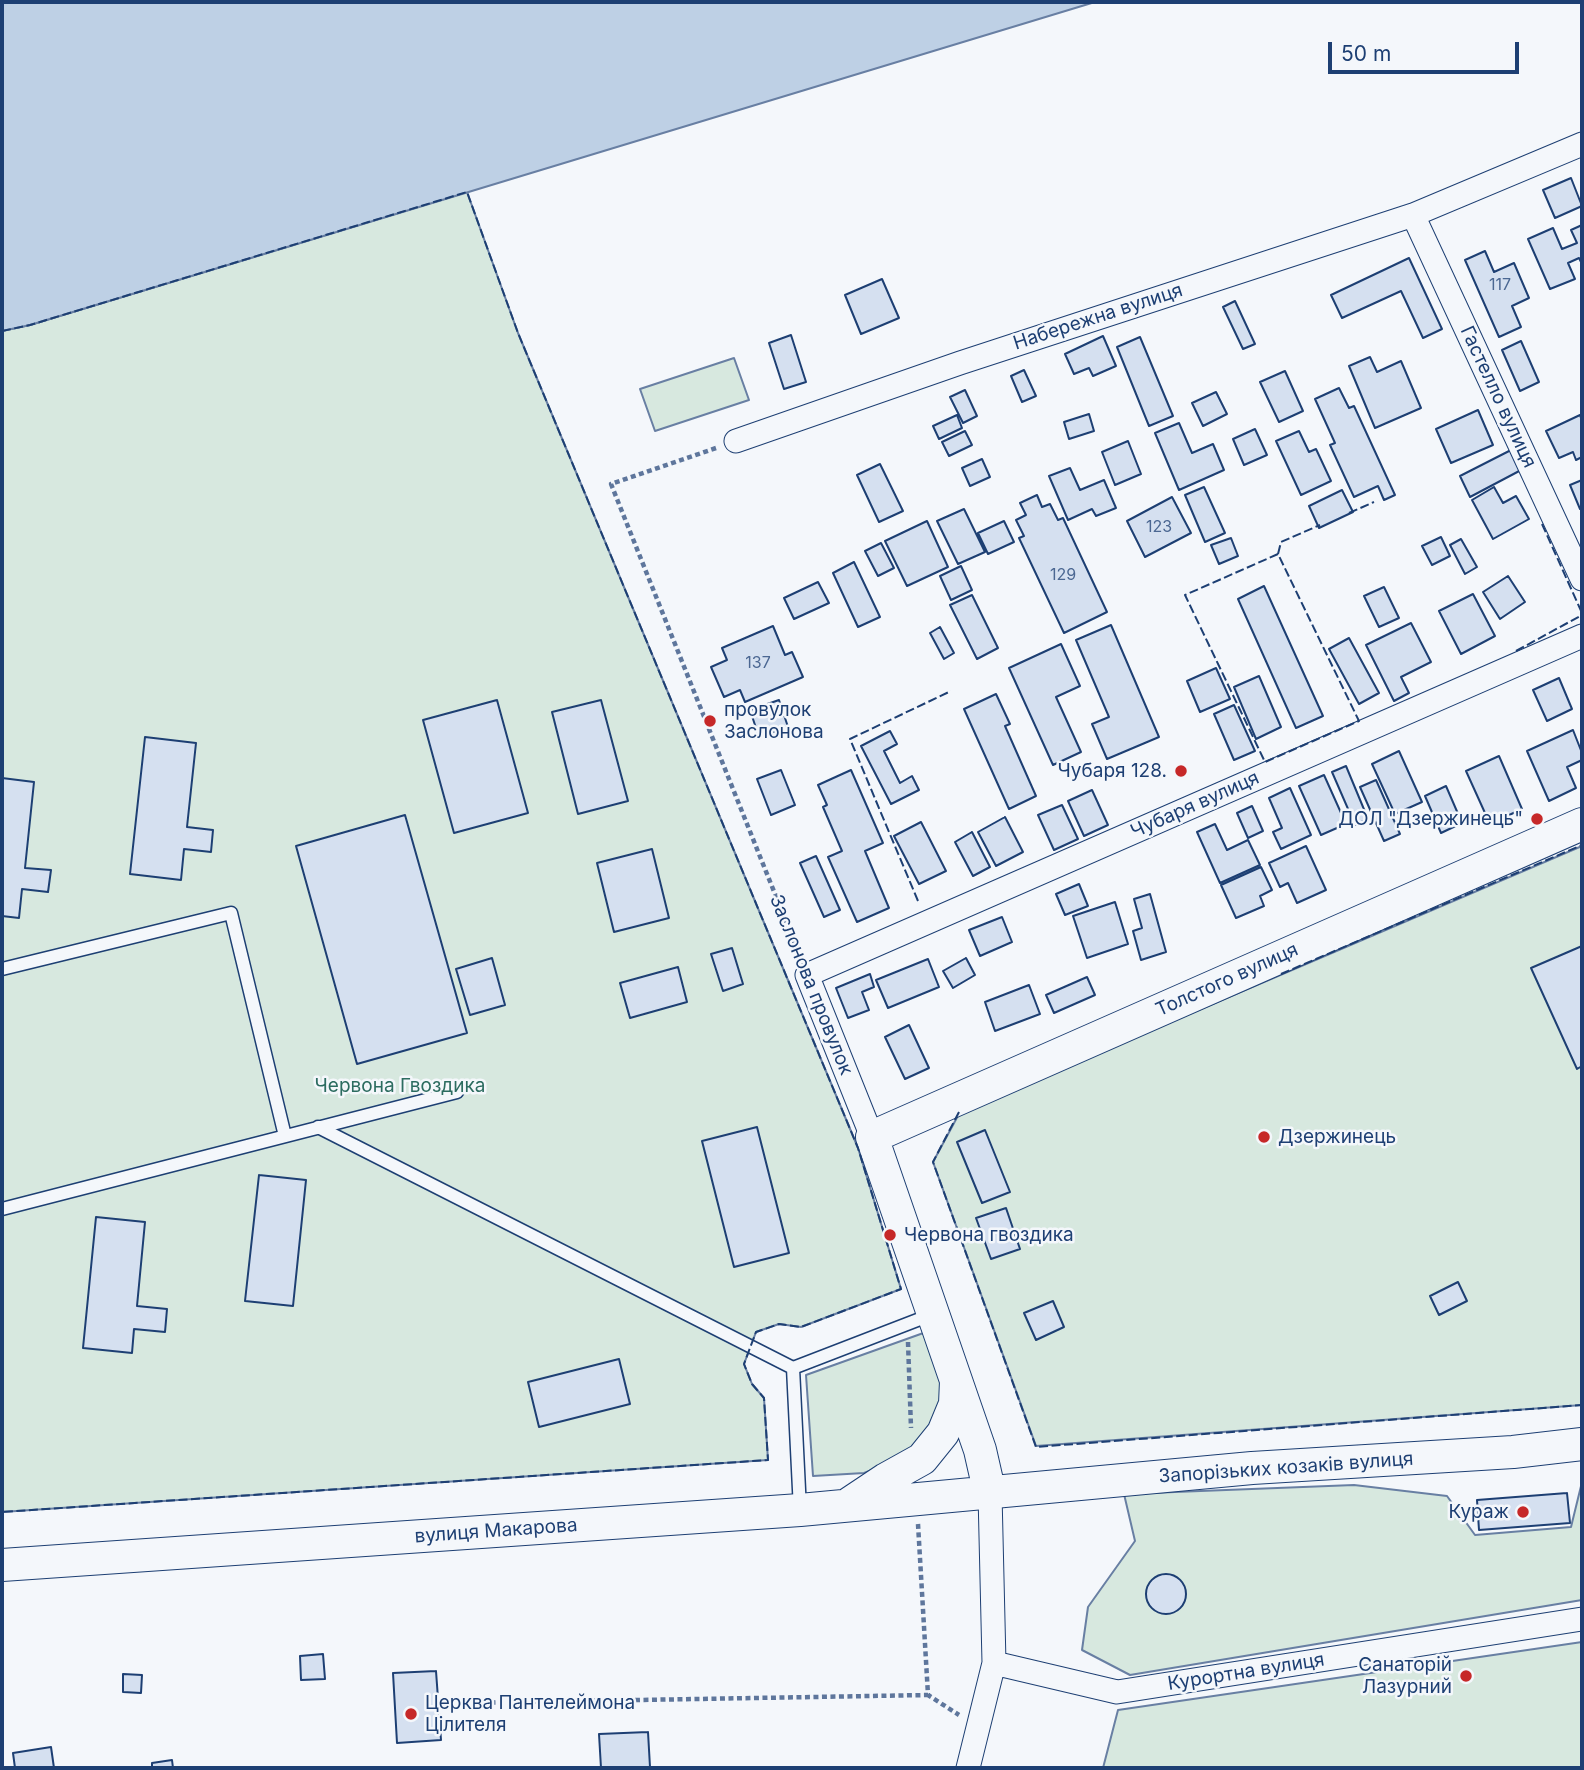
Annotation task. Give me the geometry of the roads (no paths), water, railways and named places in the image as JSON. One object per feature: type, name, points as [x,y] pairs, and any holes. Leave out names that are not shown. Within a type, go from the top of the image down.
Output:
[{"type":"main road","name":"Толстого вулиця","points":[[872,1137],[1582,824]]},
{"type":"main road","name":"Заслонова провулок","points":[[872,1137],[920,1319],[956,1379],[980,1450],[990,1494]]},
{"type":"main road","points":[[848,1504],[922,1459],[943,1433],[955,1404],[956,1379]]},
{"type":"main road","name":"Запорізьких козаків вулиця","points":[[990,1494],[1252,1468],[1513,1452],[1582,1444]]},
{"type":"main road","name":"вулиця Макарова","points":[[2,1564],[800,1510],[917,1498],[990,1494]]},
{"type":"street","name":"Набережна вулиця","points":[[736,441],[960,362],[1413,215],[1582,144]]},
{"type":"street","name":"Гастелло вулиця","points":[[1413,215],[1582,579]]},
{"type":"street","name":"Чубаря вулиця","points":[[807,975],[1582,636]]},
{"type":"street","name":"Заслонова провулок","points":[[807,975],[872,1137]]},
{"type":"street","points":[[968,1768],[994,1663],[990,1494]]},
{"type":"street","name":"Курортна вулиця","points":[[994,1663],[1117,1692],[1582,1619]]},
{"type":"lane","points":[[2,969],[232,914],[285,1136]]},
{"type":"lane","points":[[2,1209],[457,1092]]},
{"type":"lane","points":[[318,1127],[793,1368],[920,1319]]},
{"type":"lane","points":[[793,1368],[800,1510]]},
{"type":"water","points":[[2,2],[1095,2],[30,325],[2,331]]},
{"type":"place","name":"провулок Заслонова","points":[[710,721]]},
{"type":"place","name":"Чубаря 128.","points":[[1181,771]]},
{"type":"place","name":"ДОЛ \"Дзержинець\"","points":[[1537,819]]},
{"type":"place","name":"Дзержинець","points":[[1264,1137]]},
{"type":"place","name":"Червона гвоздика","points":[[890,1235]]},
{"type":"place","name":"Кураж","points":[[1523,1512]]},
{"type":"place","name":"Санаторій Лазурний","points":[[1466,1676]]},
{"type":"place","name":"Церква Пантелеймона Цілителя","points":[[411,1714]]},
{"type":"park label","name":"Червона Гвоздика","points":[[400,1086]]}]
